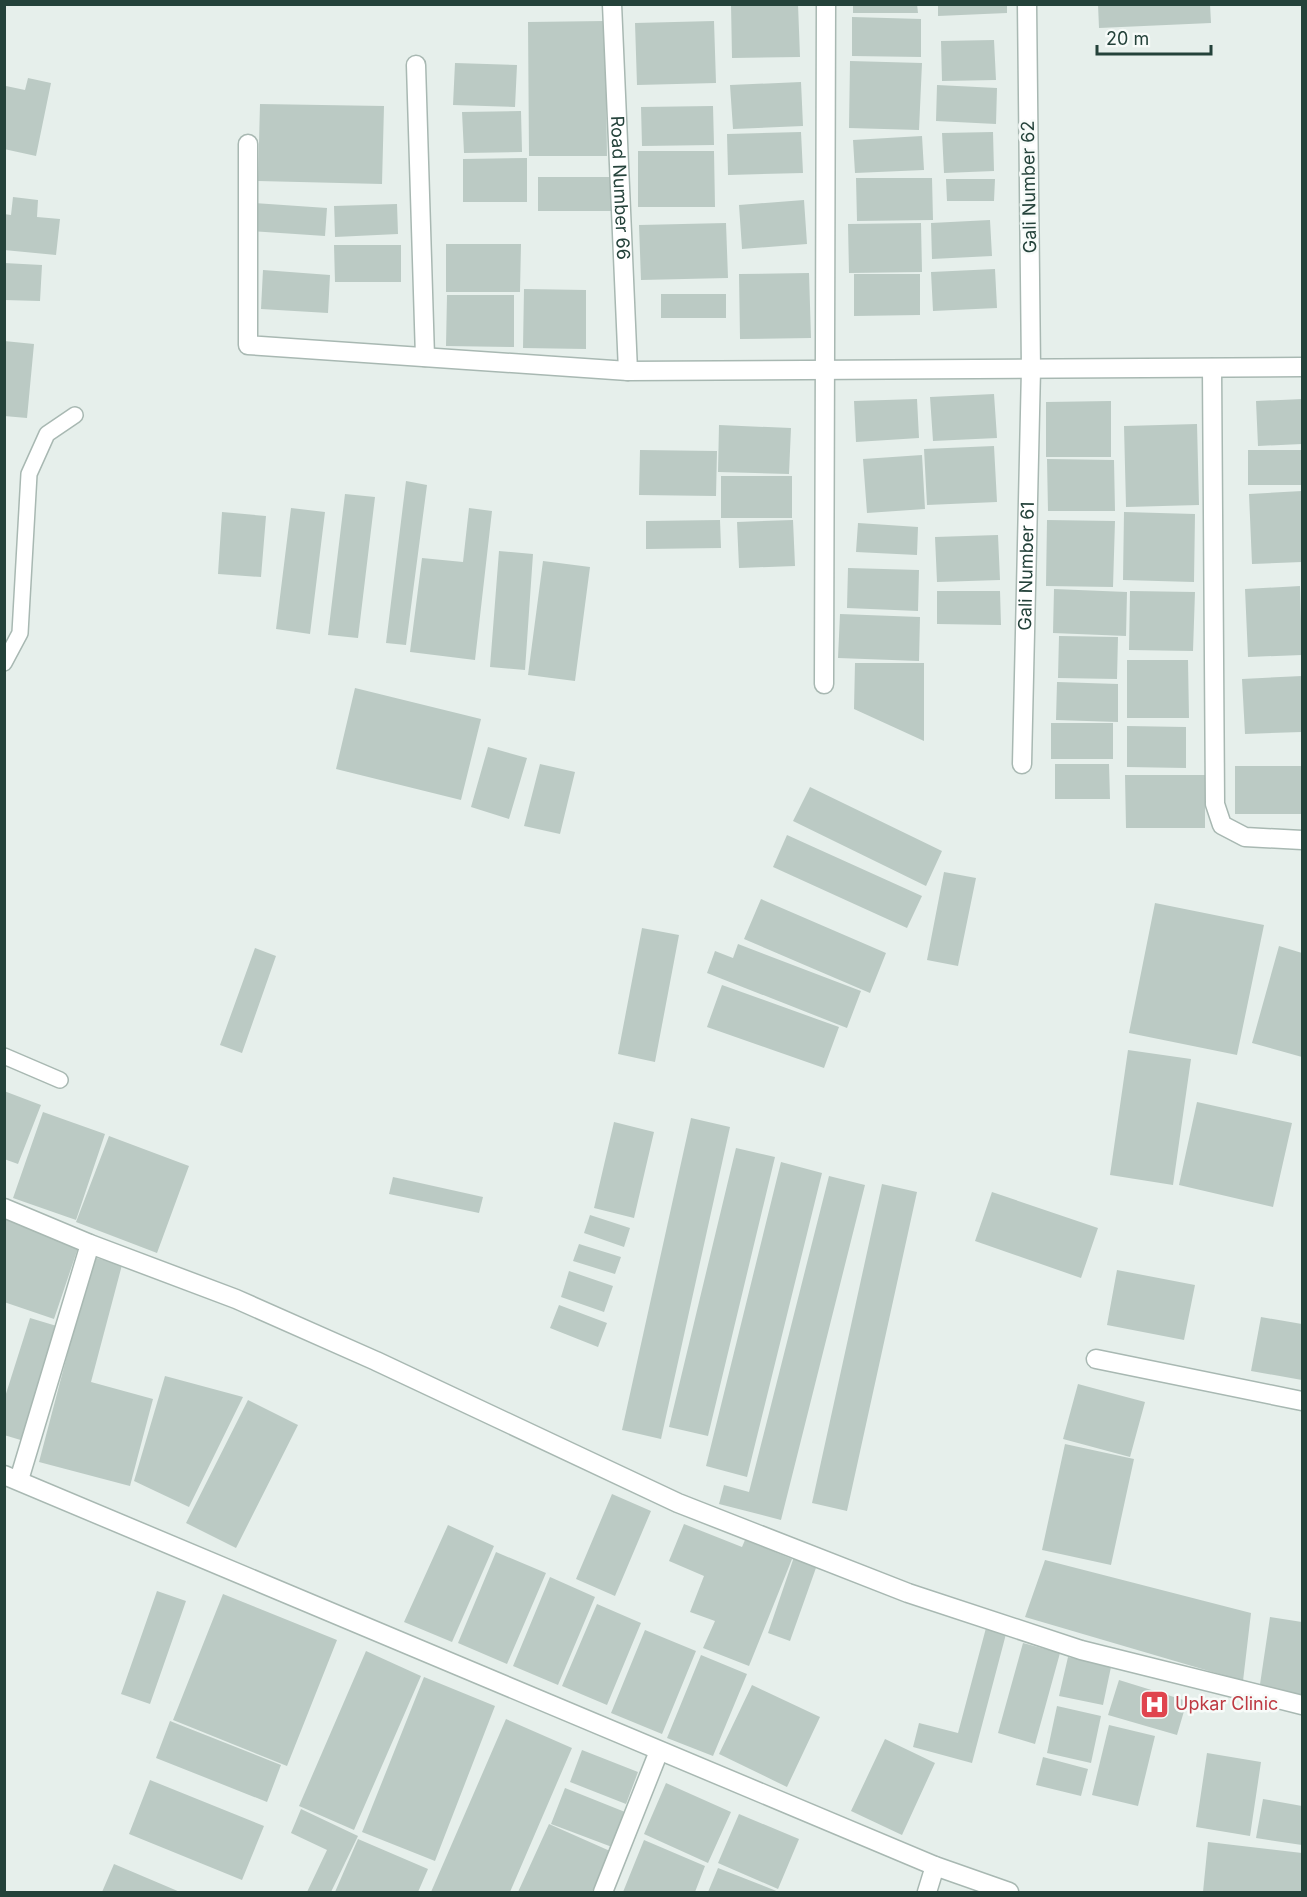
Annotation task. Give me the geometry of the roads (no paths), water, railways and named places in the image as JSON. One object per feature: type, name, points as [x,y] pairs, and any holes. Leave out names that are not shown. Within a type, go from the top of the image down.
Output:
[{"type":"street","name":"Road Number 66","points":[[612,4],[628,371]]},
{"type":"street","points":[[824,684],[826,4]]},
{"type":"street","name":"Gali Number 62","points":[[1027,4],[1031,369]]},
{"type":"street","points":[[416,65],[425,357]]},
{"type":"street","points":[[248,144],[248,345],[628,371],[1302,367]]},
{"type":"street","points":[[1212,368],[1215,804],[1222,825],[1245,837],[1302,840]]},
{"type":"street","name":"Gali Number 61","points":[[1022,764],[1031,369]]},
{"type":"street","points":[[4,1208],[279,1318],[678,1503],[908,1593],[1081,1650],[1302,1705]]},
{"type":"street","points":[[90,1244],[12,1478],[935,1866],[1009,1893]]},
{"type":"street","points":[[1096,1359],[1302,1401]]},
{"type":"street","points":[[603,1893],[659,1751]]},
{"type":"street","points":[[927,1893],[935,1866]]},
{"type":"lane","points":[[4,663],[20,633],[29,474],[47,434],[75,415]]},
{"type":"lane","points":[[4,1056],[60,1080]]},
{"type":"place","name":"Upkar Clinic","points":[[1154,1704]]}]
